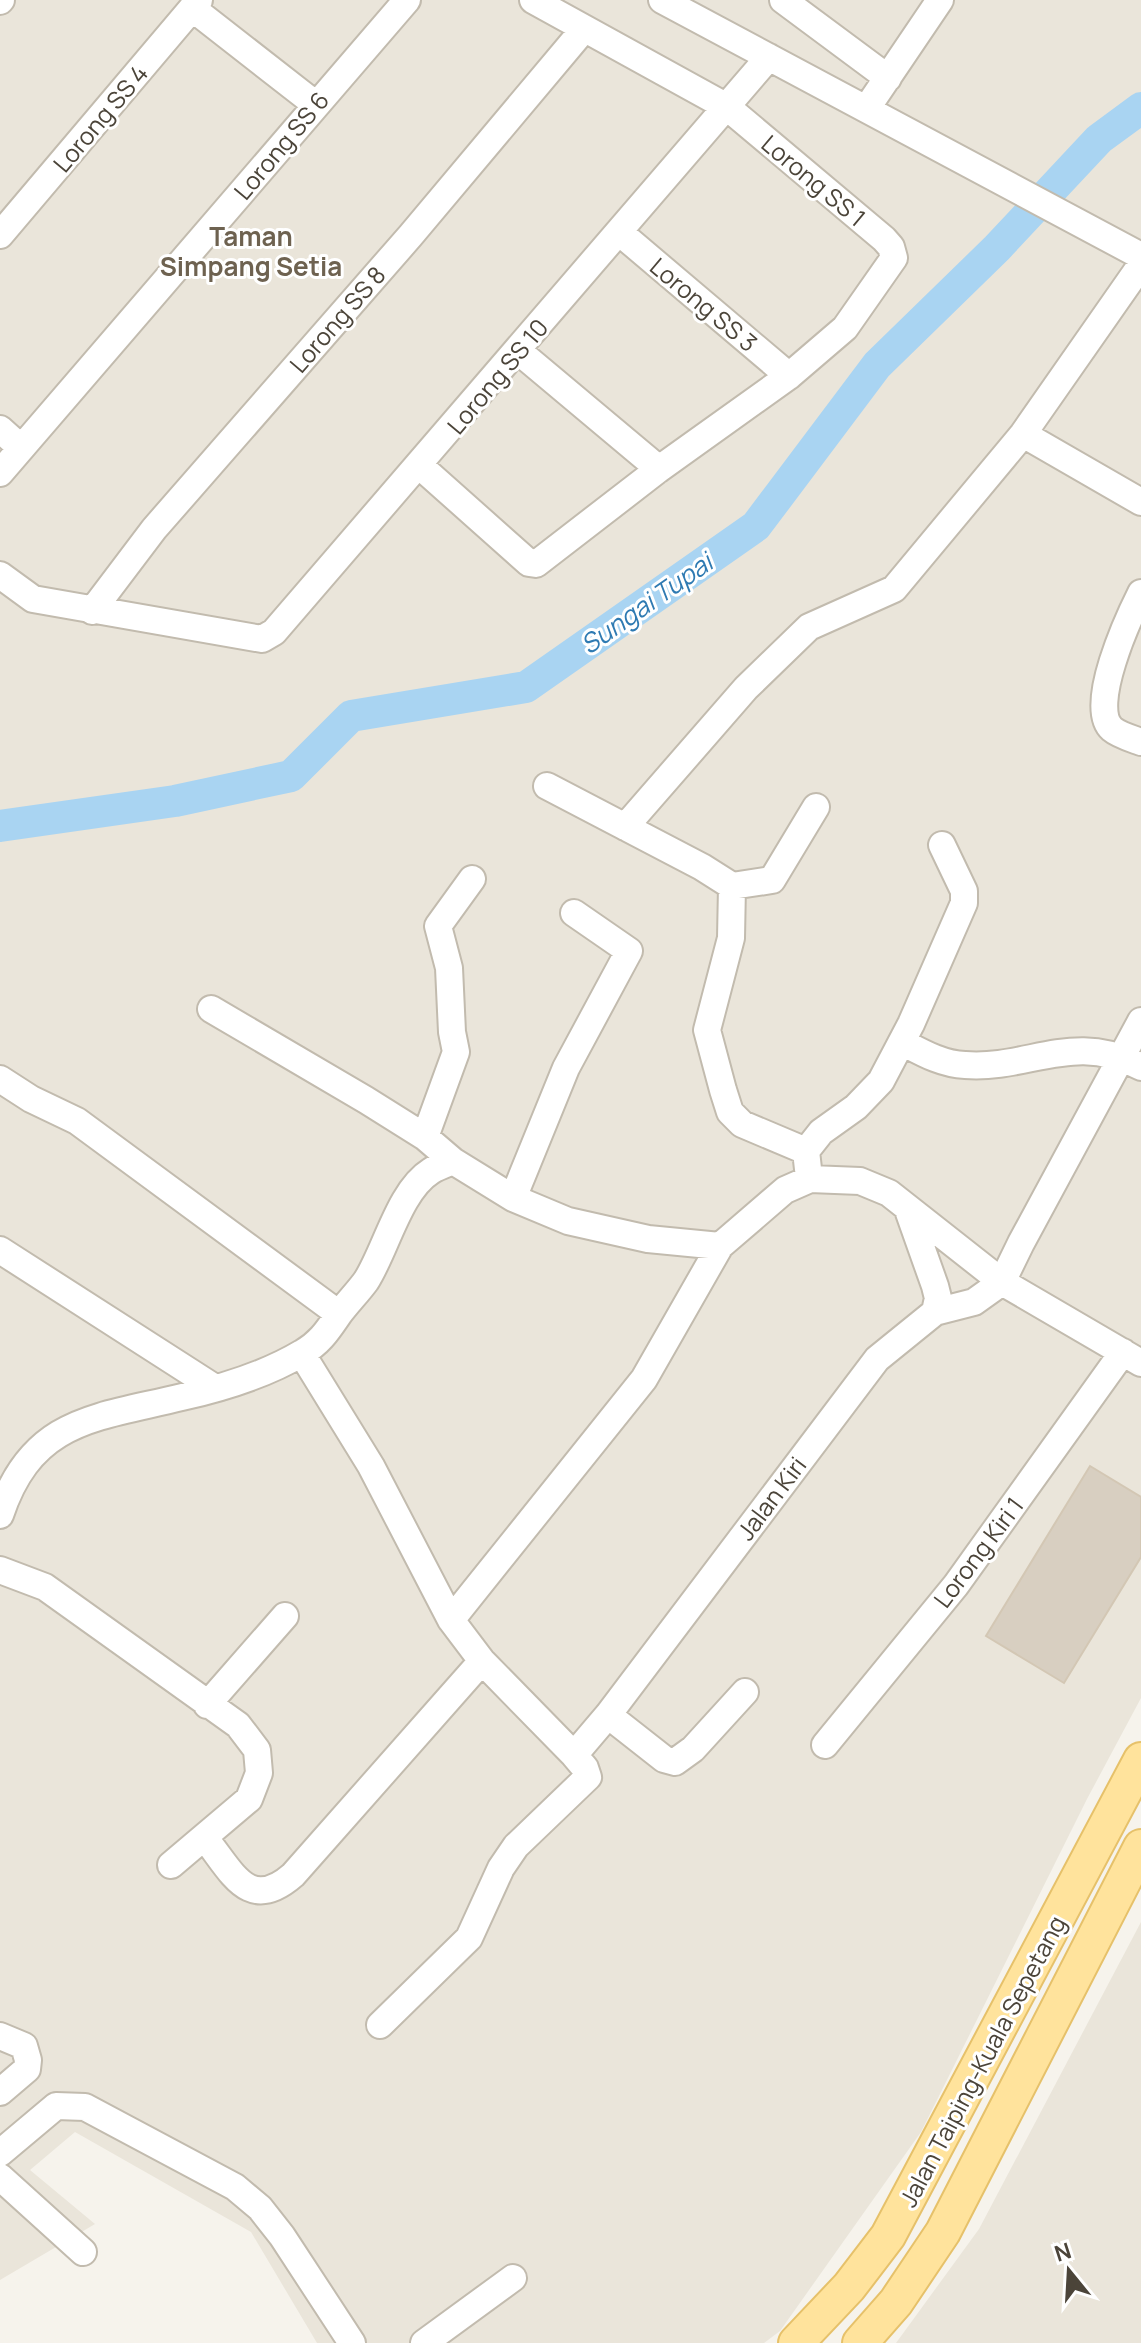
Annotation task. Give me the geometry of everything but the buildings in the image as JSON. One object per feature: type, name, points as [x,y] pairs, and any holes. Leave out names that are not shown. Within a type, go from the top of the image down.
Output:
[{"type":"main road","name":"Jalan Taiping-Kuala Sepetang","points":[[796,2343],[849,2287],[888,2236],[1141,1760]]},
{"type":"main road","name":"Jalan Taiping-Kuala Sepetang","points":[[860,2343],[896,2302],[943,2232],[1141,1847]]},
{"type":"street","name":"Lorong SS 6","points":[[0,473],[407,0]]},
{"type":"street","name":"Lorong SS 1","points":[[533,0],[727,107],[891,247],[894,258],[845,328],[789,376]]},
{"type":"street","points":[[662,0],[1141,256]]},
{"type":"street","points":[[783,0],[888,78]]},
{"type":"street","points":[[867,108],[940,0]]},
{"type":"street","points":[[196,4],[315,104]]},
{"type":"street","name":"Lorong SS 4","points":[[0,235],[196,4]]},
{"type":"street","name":"Lorong SS 8","points":[[92,611],[154,529],[411,235],[584,29]]},
{"type":"street","name":"Lorong SS 10","points":[[92,611],[262,639],[274,632],[769,57]]},
{"type":"street","name":"Lorong SS 3","points":[[619,232],[789,376]]},
{"type":"street","points":[[625,827],[746,688],[809,627],[894,589],[1023,434],[1141,265]]},
{"type":"street","points":[[517,350],[659,469]]},
{"type":"street","points":[[420,466],[529,563],[536,564],[659,469],[789,376]]},
{"type":"street","points":[[0,429],[20,447]]},
{"type":"street","points":[[1023,434],[1141,502]]},
{"type":"street","points":[[0,575],[33,599],[92,611]]},
{"type":"street","points":[[1141,593],[1121,634],[1104,701],[1105,717],[1112,729],[1141,742]]},
{"type":"street","points":[[547,786],[732,886],[772,880],[816,807]]},
{"type":"street","points":[[810,1179],[806,1151],[821,1132],[856,1107],[881,1081],[902,1042],[964,903],[964,891],[942,845]]},
{"type":"street","points":[[425,1137],[456,1052],[449,968],[438,926],[472,879]]},
{"type":"street","points":[[732,886],[731,938],[707,1030],[723,1090],[730,1112],[742,1124],[806,1151]]},
{"type":"street","points":[[513,1198],[566,1068],[628,956],[625,946],[574,913]]},
{"type":"street","points":[[211,1009],[425,1137],[453,1161],[513,1198],[568,1221],[648,1239],[720,1246]]},
{"type":"street","points":[[1002,1282],[1021,1243],[1132,1062],[1141,1021]]},
{"type":"street","points":[[902,1042],[943,1062],[964,1065],[985,1066],[1051,1052],[1079,1051],[1132,1062]]},
{"type":"street","points":[[0,1079],[31,1099],[77,1121],[339,1314]]},
{"type":"street","points":[[0,1515],[21,1470],[58,1434],[107,1412],[215,1388],[302,1354],[324,1338],[366,1280],[409,1194],[428,1173],[453,1161]]},
{"type":"street","points":[[451,1620],[644,1379],[720,1246],[785,1190],[810,1179],[860,1181],[889,1193],[1002,1282],[1132,1358]]},
{"type":"street","points":[[908,1210],[935,1286],[938,1298],[935,1312]]},
{"type":"street","points":[[0,1250],[215,1388]]},
{"type":"street","name":"Jalan Kiri","points":[[574,1755],[608,1715],[877,1359],[935,1312],[974,1302],[1002,1282]]},
{"type":"street","points":[[302,1354],[371,1466],[451,1620],[482,1661],[574,1755],[588,1777],[516,1846],[501,1868],[469,1938],[380,2025]]},
{"type":"street","name":"Lorong Kiri 1","points":[[825,1745],[956,1585],[1132,1358]]},
{"type":"street","points":[[0,1570],[45,1587],[238,1725],[257,1750],[259,1773],[249,1799],[171,1865]]},
{"type":"street","points":[[207,1705],[285,1616]]},
{"type":"street","points":[[204,1837],[245,1887],[260,1893],[278,1888],[293,1875],[482,1661]]},
{"type":"street","points":[[608,1715],[664,1759],[675,1762],[693,1749],[745,1692]]},
{"type":"street","points":[[0,2036],[24,2046],[28,2060],[27,2069],[0,2092]]},
{"type":"street","points":[[0,2153],[56,2106],[85,2107],[235,2187],[260,2208],[282,2236],[352,2343]]},
{"type":"street","points":[[0,2177],[83,2252]]},
{"type":"street","points":[[424,2343],[513,2278]]},
{"type":"shaded area","points":[[0,0],[1141,0],[1141,1698],[1087,1799],[921,2132],[780,2331],[764,2343],[317,2343],[251,2232],[75,2132],[30,2170],[95,2224],[0,2280]]},
{"type":"shaded area","points":[[1141,1922],[1141,2343],[896,2343],[979,2229]]},
{"type":"waterway","name":"Sungai Tupai","points":[[0,826],[175,801],[291,776],[351,716],[526,687],[756,526],[877,365],[997,248],[1099,139],[1141,108]]},
{"type":"district","name":"Taman Simpang Setia","points":[[251,251]]}]
